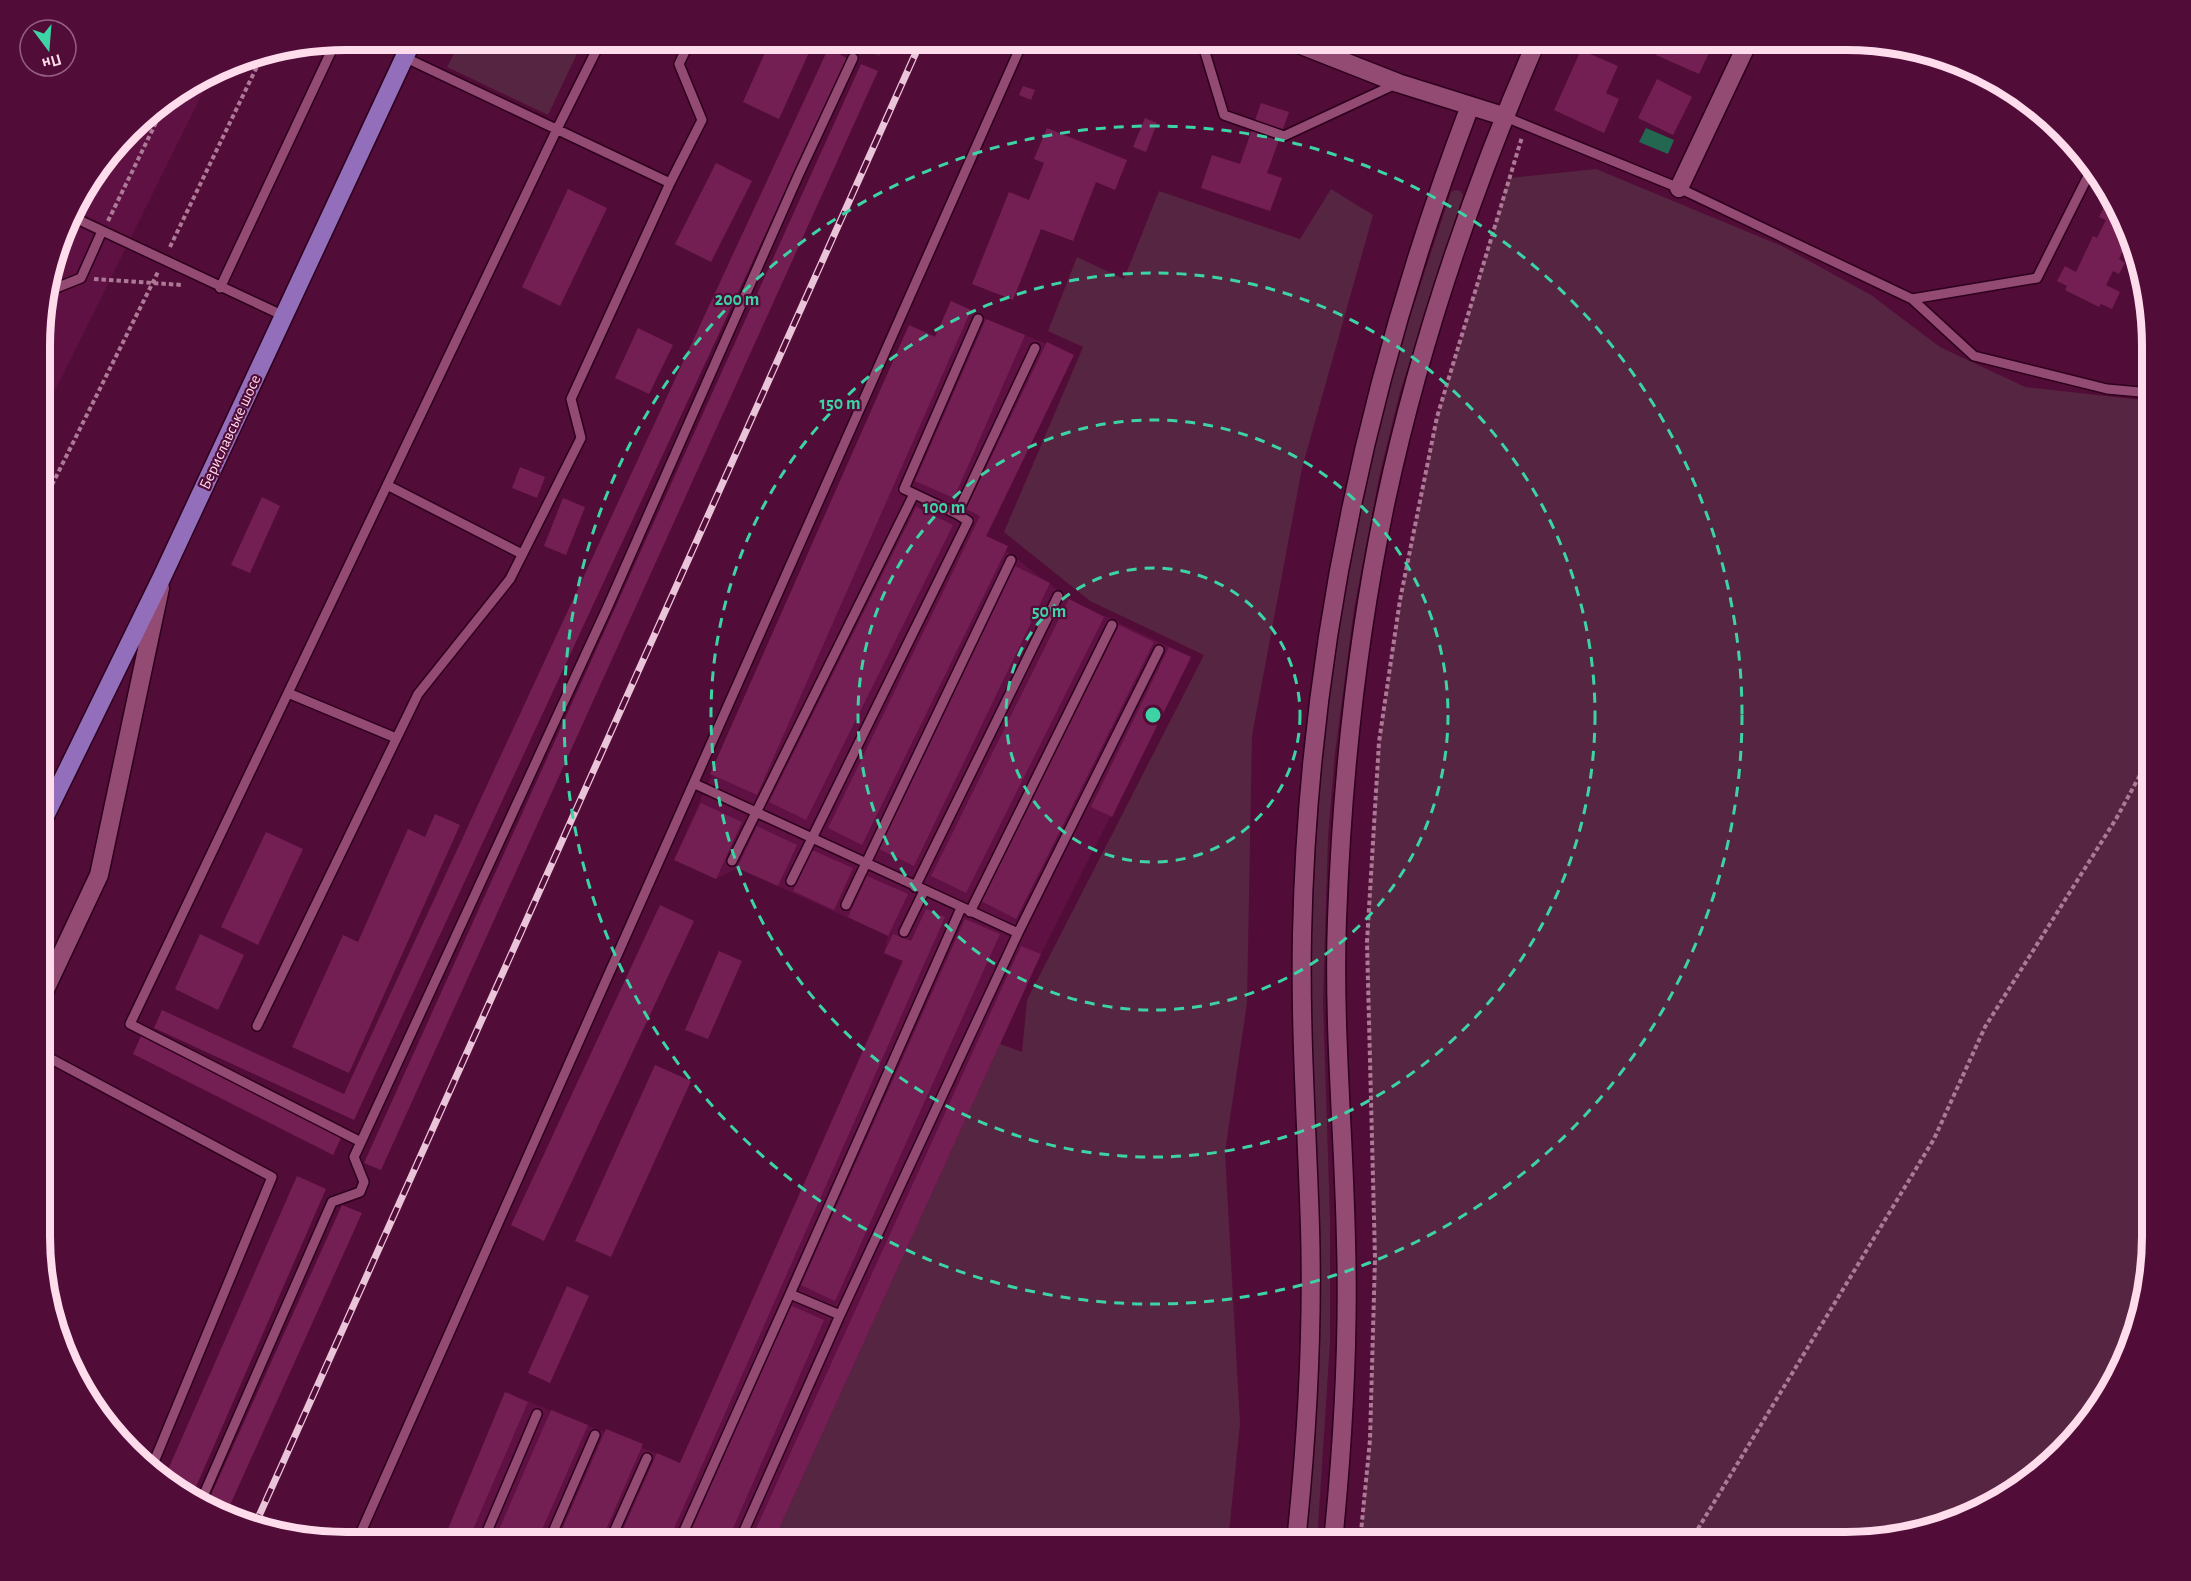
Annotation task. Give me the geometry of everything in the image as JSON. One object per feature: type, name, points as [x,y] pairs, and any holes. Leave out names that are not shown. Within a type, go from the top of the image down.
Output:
[{"type":"main road","name":"Бериславське шосе","points":[[50,806],[162,577],[408,50]]},
{"type":"street","points":[[1314,50],[1398,83],[1503,116]]},
{"type":"street","points":[[1334,1532],[1343,1441],[1347,1328],[1346,1241],[1336,1024],[1337,922],[1343,806],[1353,700],[1386,501],[1403,429],[1464,222],[1503,116],[1532,50]]},
{"type":"street","points":[[1679,188],[1744,50]]},
{"type":"street","points":[[1297,1532],[1306,1423],[1310,1314],[1310,1230],[1301,1022],[1302,934],[1311,763],[1323,656],[1355,480],[1378,390],[1431,210],[1470,106]]},
{"type":"street","points":[[50,979],[99,875],[162,577]]},
{"type":"lane","points":[[220,288],[332,50]]},
{"type":"lane","points":[[361,1142],[130,1024],[596,50]]},
{"type":"lane","points":[[257,1026],[418,694],[510,579],[581,438],[571,399],[670,183],[702,120],[679,64],[686,50]]},
{"type":"lane","points":[[361,1532],[1019,50]]},
{"type":"lane","points":[[1204,50],[1224,115],[1284,136],[1398,83]]},
{"type":"lane","points":[[404,57],[670,183]]},
{"type":"lane","points":[[204,1495],[332,1202],[360,1192],[364,1182],[354,1157],[608,606],[793,186],[853,58]]},
{"type":"lane","points":[[1503,116],[1679,188],[1912,299],[1974,356],[2107,389],[2142,392]]},
{"type":"lane","points":[[1912,299],[2037,278],[2088,176]]},
{"type":"lane","points":[[78,219],[284,316]]},
{"type":"lane","points":[[55,288],[81,278],[102,231]]},
{"type":"lane","points":[[791,881],[968,520],[904,489],[978,319]]},
{"type":"lane","points":[[957,514],[1035,348]]},
{"type":"lane","points":[[387,485],[522,555]]},
{"type":"lane","points":[[732,861],[914,494]]},
{"type":"lane","points":[[846,905],[1011,561]]},
{"type":"lane","points":[[904,932],[920,889],[1058,596]]},
{"type":"lane","points":[[684,1532],[965,910],[1112,625]]},
{"type":"lane","points":[[743,1532],[840,1315],[1017,933],[1159,650]]},
{"type":"lane","points":[[288,693],[396,738]]},
{"type":"lane","points":[[695,784],[1017,933]]},
{"type":"lane","points":[[50,1058],[272,1177],[154,1461]]},
{"type":"lane","points":[[790,1294],[840,1315]]},
{"type":"lane","points":[[487,1532],[537,1414]]},
{"type":"lane","points":[[553,1532],[595,1435]]},
{"type":"lane","points":[[614,1532],[647,1458]]},
{"type":"path","points":[[50,489],[153,283],[259,63]]},
{"type":"path","points":[[102,231],[159,116]]},
{"type":"path","points":[[1361,1532],[1370,1440],[1375,1258],[1367,942],[1379,742],[1400,600],[1437,417],[1526,125]]},
{"type":"path","points":[[81,278],[186,285]]},
{"type":"path","points":[[1696,1532],[1934,1139],[1986,1027],[2116,819],[2142,771]]},
{"type":"shaded area","points":[[456,50],[579,50],[548,115],[447,67]]},
{"type":"shaded area","points":[[867,50],[882,50],[879,56]]},
{"type":"shaded area","points":[[207,84],[50,401],[50,327],[55,288],[65,251],[80,215],[99,181],[136,136],[181,99]]},
{"type":"shaded area","points":[[1646,128],[1674,140],[1668,154],[1639,142]]},
{"type":"shaded area","points":[[1596,169],[1782,246],[1871,295],[1940,347],[2025,387],[2142,400],[2142,1235],[2136,1293],[2126,1330],[2111,1366],[2092,1400],[2068,1431],[2041,1458],[2010,1482],[1976,1501],[1940,1516],[1903,1526],[1845,1532],[1361,1532],[1370,1440],[1375,1258],[1367,942],[1379,742],[1400,600],[1437,417],[1509,178]]},
{"type":"shaded area","points":[[1331,189],[1373,215],[1302,468],[1252,736],[1247,1003],[1225,1152],[1240,1424],[1229,1532],[778,1532],[1000,1044],[1022,1052],[1027,1000],[1204,655],[1090,601],[1004,532],[1083,347],[1048,331],[1077,257],[1124,279],[1159,191],[1300,239]]},
{"type":"shaded area","points":[[1461,191],[1463,196],[1400,392],[1380,473],[1354,609],[1335,753],[1328,837],[1323,1000],[1330,1219],[1330,1342],[1318,1532],[1306,1532],[1318,1368],[1311,1034],[1312,931],[1318,816],[1328,702],[1344,588],[1374,439],[1416,297],[1451,192]]},
{"type":"shaded area","points":[[951,301],[986,319],[1074,355],[987,536],[1069,599],[1191,657],[1041,954],[778,1532],[447,1532],[505,1392],[680,1463],[902,961],[884,953],[888,936],[738,868],[716,879],[674,860],[909,325],[935,336]]},
{"type":"building","points":[[766,50],[810,50],[779,119],[743,102]]},
{"type":"building","points":[[828,50],[847,58],[354,1120],[154,1028],[162,1010],[344,1094]]},
{"type":"building","points":[[1581,50],[1618,66],[1606,93],[1619,99],[1604,133],[1554,110]]},
{"type":"building","points":[[1658,50],[1710,50],[1699,74],[1656,55]]},
{"type":"building","points":[[861,64],[878,71],[381,1170],[364,1163]]},
{"type":"building","points":[[1657,79],[1692,97],[1673,135],[1638,118]]},
{"type":"building","points":[[1023,86],[1035,90],[1031,100],[1019,95]]},
{"type":"building","points":[[1261,103],[1289,112],[1267,173],[1282,178],[1270,211],[1201,188],[1212,155],[1240,164]]},
{"type":"building","points":[[1145,118],[1157,123],[1146,152],[1133,147]]},
{"type":"building","points":[[1047,128],[1127,160],[1115,190],[1096,182],[1073,241],[1041,229],[1013,300],[972,284],[1009,192],[1029,200],[1044,163],[1034,159]]},
{"type":"building","points":[[716,163],[752,181],[711,262],[675,244]]},
{"type":"building","points":[[568,189],[607,208],[560,306],[522,287]]},
{"type":"building","points":[[2105,204],[2125,247],[2119,259],[2125,263],[2119,274],[2113,271],[2106,285],[2120,292],[2112,309],[2101,304],[2099,307],[2065,290],[2067,286],[2057,281],[2065,266],[2076,272],[2093,236],[2097,238],[2106,220],[2099,217]]},
{"type":"building","points":[[951,301],[971,310],[757,795],[710,774],[909,325],[935,337]]},
{"type":"building","points":[[986,319],[1025,335],[954,498],[915,481]]},
{"type":"building","points":[[638,328],[673,345],[649,394],[615,378]]},
{"type":"building","points":[[1047,342],[1074,355],[986,536],[1008,546],[862,845],[828,828],[980,516],[966,509]]},
{"type":"building","points":[[520,467],[545,477],[537,498],[512,488]]},
{"type":"building","points":[[262,497],[280,506],[250,573],[231,565]]},
{"type":"building","points":[[563,498],[585,507],[566,555],[544,546]]},
{"type":"building","points":[[916,507],[953,525],[806,820],[769,802]]},
{"type":"building","points":[[1015,566],[1050,583],[914,866],[879,849]]},
{"type":"building","points":[[1069,599],[1104,617],[966,893],[931,876]]},
{"type":"building","points":[[1119,625],[1154,642],[1016,919],[981,901]]},
{"type":"building","points":[[1169,647],[1191,657],[1112,817],[1091,807]]},
{"type":"building","points":[[701,803],[742,822],[716,879],[674,860]]},
{"type":"building","points":[[435,814],[460,825],[349,1073],[292,1047],[343,935],[358,942],[408,829],[425,837]]},
{"type":"building","points":[[757,826],[797,845],[778,886],[737,868]]},
{"type":"building","points":[[266,832],[303,849],[258,945],[221,927]]},
{"type":"building","points":[[812,850],[853,868],[834,910],[793,891]]},
{"type":"building","points":[[867,876],[908,894],[888,936],[848,917]]},
{"type":"building","points":[[660,905],[694,921],[544,1241],[511,1225]]},
{"type":"building","points":[[926,909],[945,917],[672,1532],[622,1532],[657,1453],[680,1463],[903,961],[884,953],[893,934],[911,941]]},
{"type":"building","points":[[965,919],[1000,934],[835,1301],[801,1285]]},
{"type":"building","points":[[200,934],[244,955],[218,1010],[175,989]]},
{"type":"building","points":[[1021,946],[1041,954],[778,1532],[755,1532]]},
{"type":"building","points":[[719,951],[742,961],[708,1039],[685,1030]]},
{"type":"building","points":[[141,1036],[341,1138],[333,1155],[133,1054]]},
{"type":"building","points":[[655,1065],[691,1081],[611,1257],[575,1241]]},
{"type":"building","points":[[297,1176],[326,1189],[195,1490],[167,1472]]},
{"type":"building","points":[[342,1205],[362,1213],[229,1508],[210,1498]]},
{"type":"building","points":[[567,1286],[589,1296],[550,1383],[528,1373]]},
{"type":"building","points":[[790,1305],[824,1320],[731,1532],[690,1532]]},
{"type":"building","points":[[505,1392],[528,1402],[472,1532],[447,1532]]},
{"type":"building","points":[[551,1410],[588,1425],[541,1532],[498,1532]]},
{"type":"building","points":[[606,1429],[643,1444],[605,1532],[561,1532]]},
{"type":"railway","points":[[258,1518],[917,50]]}]
